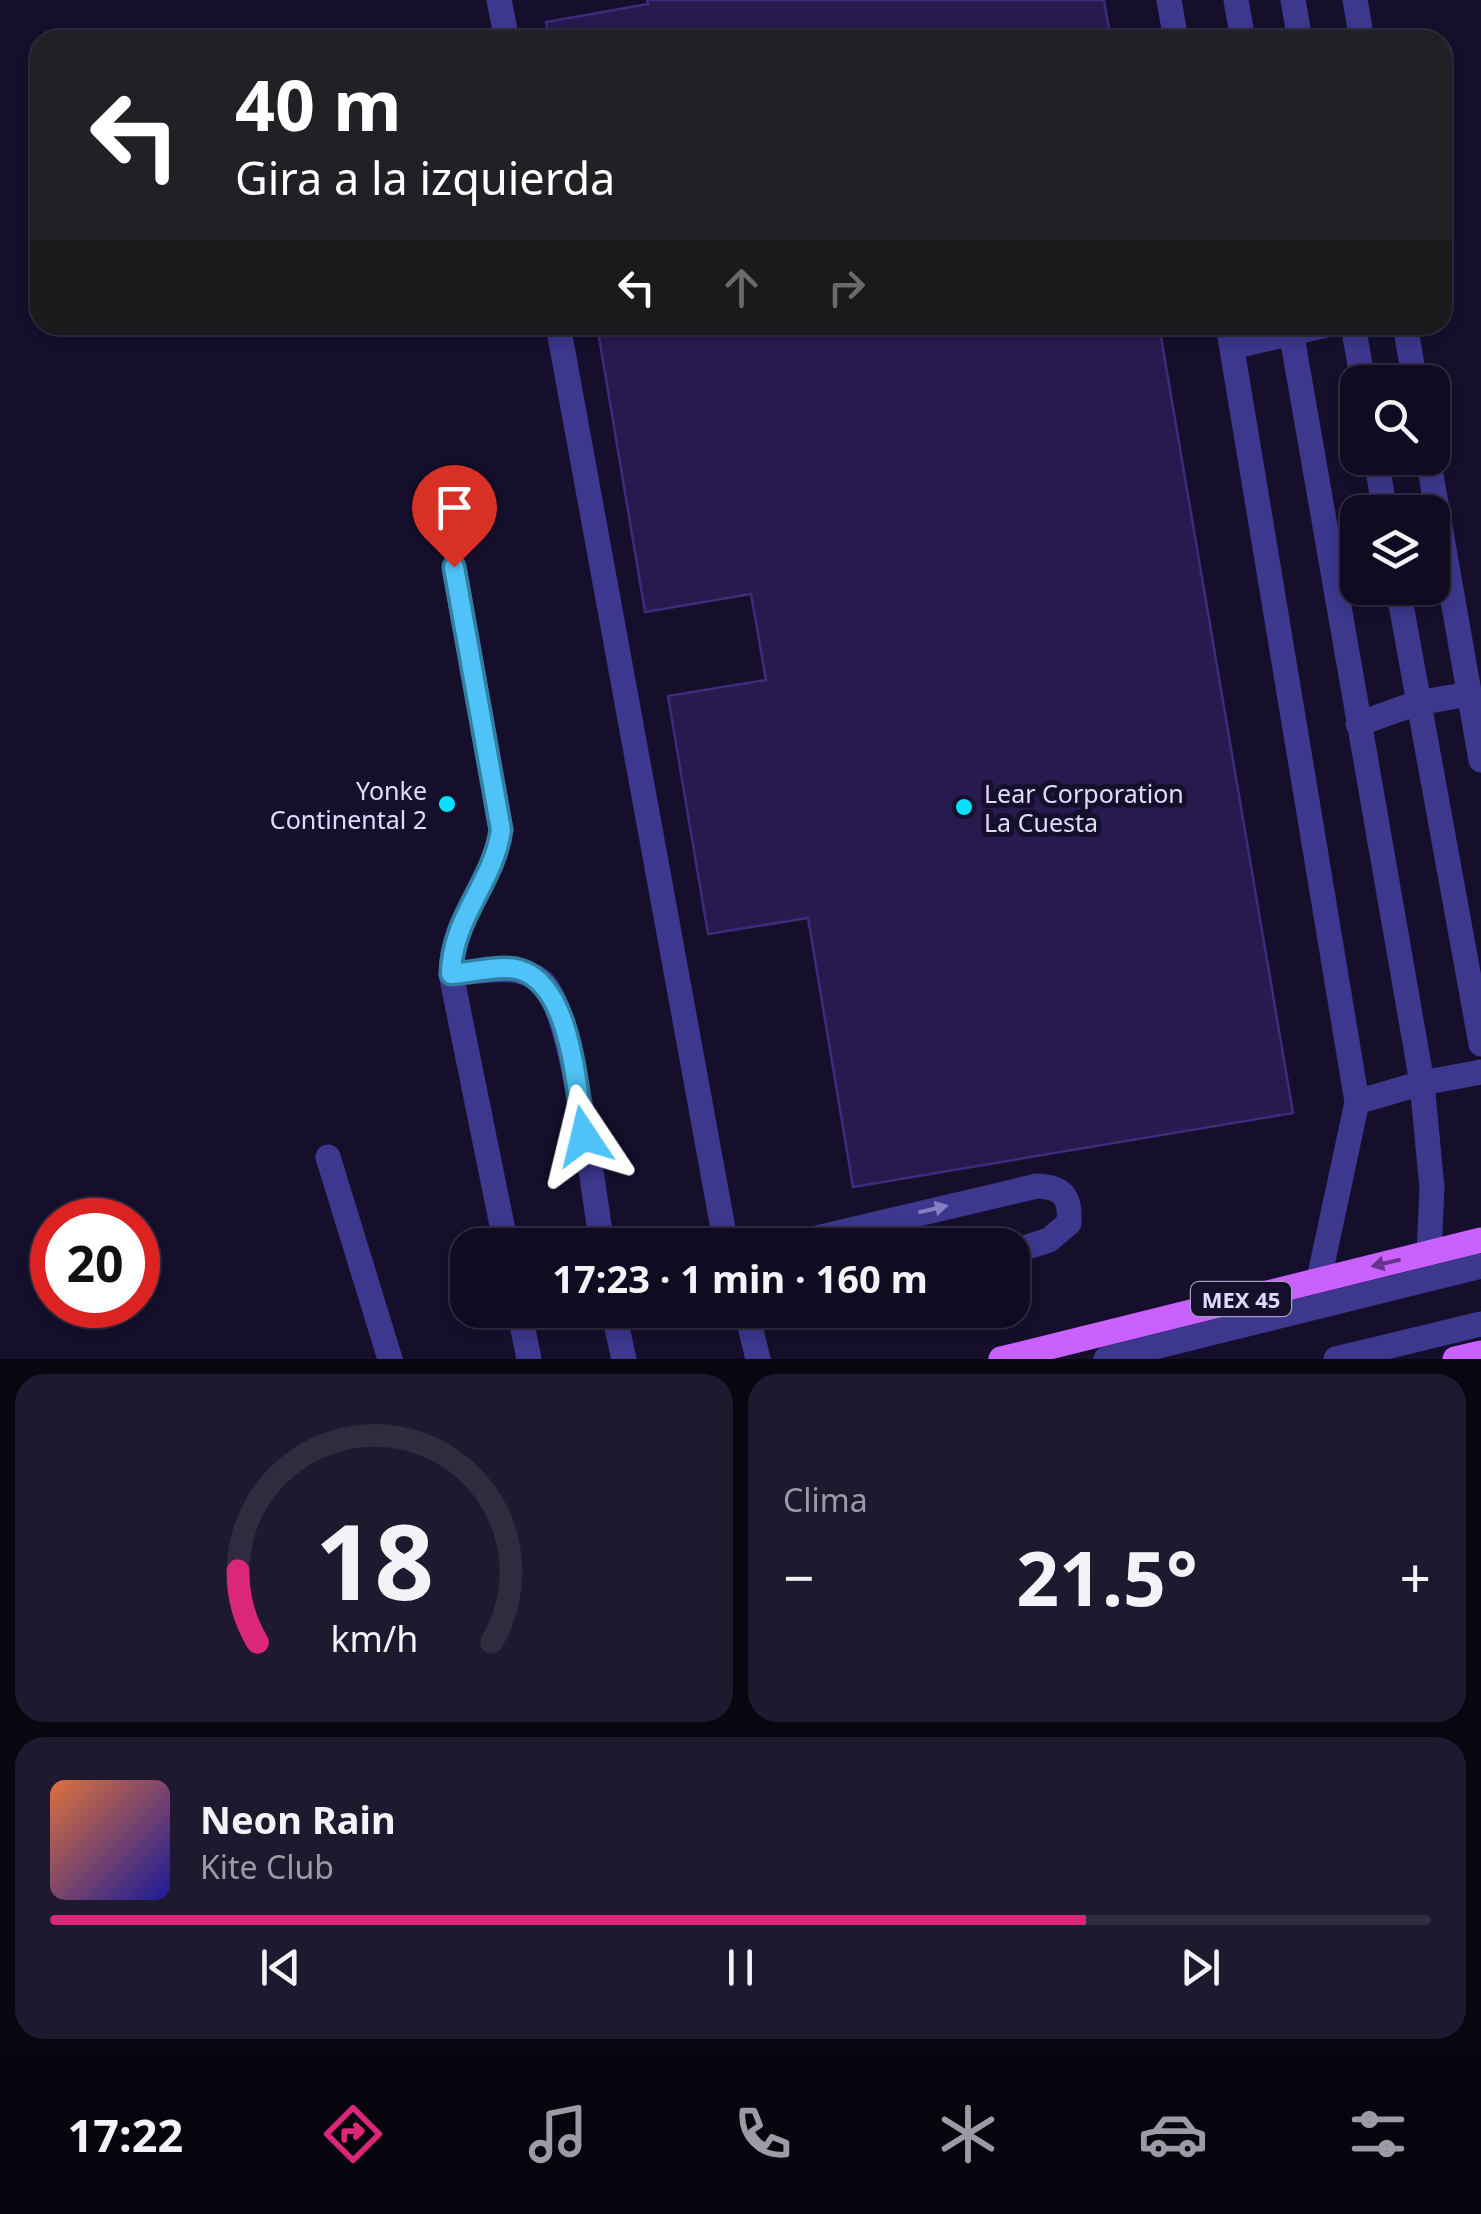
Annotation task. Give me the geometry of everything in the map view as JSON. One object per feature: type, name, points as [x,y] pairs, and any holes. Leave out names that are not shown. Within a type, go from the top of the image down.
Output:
[{"type":"main road","name":"MEX 45","points":[[1001,1359],[1481,1240]]},
{"type":"main road","points":[[1455,1359],[1481,1352]]},
{"type":"lane","points":[[499,0],[504,30]]},
{"type":"lane","points":[[1169,0],[1174,30]]},
{"type":"lane","points":[[1236,0],[1240,30]]},
{"type":"lane","points":[[1293,0],[1298,30]]},
{"type":"lane","points":[[1356,0],[1360,30]]},
{"type":"lane","points":[[560,335],[723,1228]]},
{"type":"lane","points":[[1292,335],[1422,1084],[1432,1188],[1429,1253]]},
{"type":"lane","points":[[1355,335],[1360,365]]},
{"type":"lane","points":[[1407,335],[1412,365]]},
{"type":"lane","points":[[1230,336],[1358,1102],[1318,1279]]},
{"type":"lane","points":[[1431,475],[1481,760]]},
{"type":"lane","points":[[454,567],[501,830],[498,849],[451,949],[451,974],[503,1228]]},
{"type":"lane","points":[[1401,605],[1481,1044]]},
{"type":"lane","points":[[1358,724],[1418,704],[1469,694]]},
{"type":"lane","points":[[451,974],[518,969],[544,982],[566,1033],[599,1228]]},
{"type":"lane","points":[[1358,1102],[1481,1072]]},
{"type":"lane","points":[[328,1157],[390,1359]]},
{"type":"lane","points":[[862,1228],[1037,1186],[1054,1186],[1064,1194],[1070,1208],[1069,1222],[1049,1240],[1030,1246]]},
{"type":"lane","points":[[1106,1359],[1481,1266]]},
{"type":"lane","points":[[1336,1359],[1481,1324]]},
{"type":"lane","points":[[523,1328],[529,1359]]},
{"type":"lane","points":[[617,1328],[624,1359]]},
{"type":"lane","points":[[750,1328],[758,1359]]},
{"type":"building","points":[[647,0],[1104,0],[1109,30],[547,30],[546,22],[648,4]]},
{"type":"building","name":"Lear Corporation La Cuesta","points":[[599,335],[1161,335],[1293,1113],[853,1187],[808,918],[708,934],[668,696],[766,680],[751,594],[645,612]]},
{"type":"place","name":"Yonke Continental 2","points":[[447,804]]},
{"type":"place","name":"Lear Corporation La Cuesta","points":[[964,807]]},
{"type":"route","points":[[454,567],[501,830],[498,849],[451,949],[451,974],[518,969],[544,982],[562,1020],[584,1136]]}]
